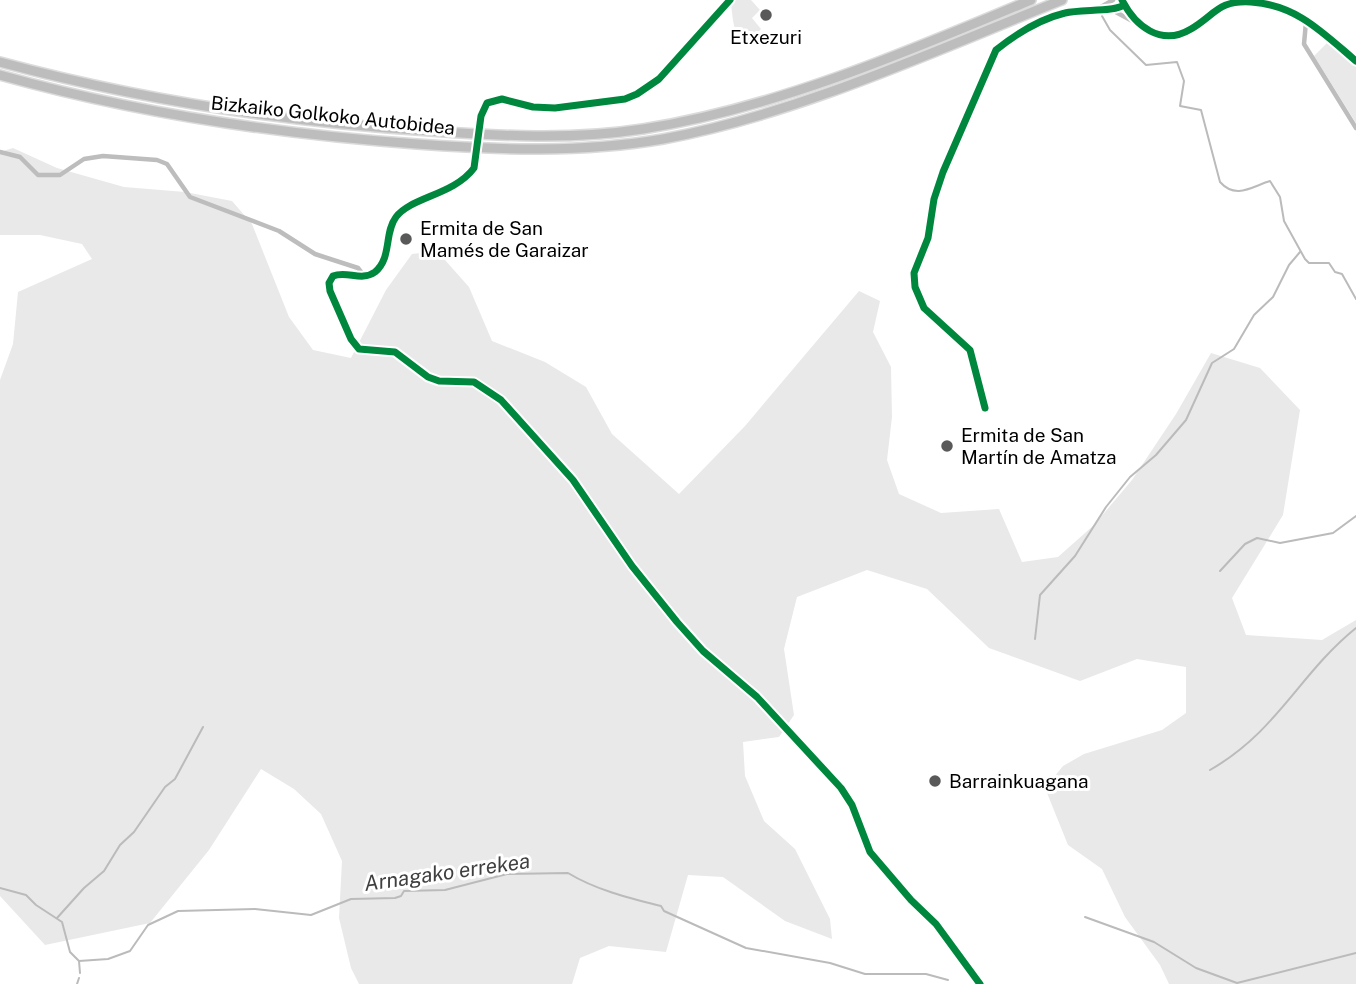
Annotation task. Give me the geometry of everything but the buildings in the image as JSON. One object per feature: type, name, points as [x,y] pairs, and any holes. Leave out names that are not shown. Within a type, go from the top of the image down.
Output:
[{"type":"highway","name":"Bizkaiko Golkoko Autobidea","points":[[0,62],[115,90],[240,113],[369,127],[498,136],[573,136],[641,129],[726,111],[882,59],[1031,0]]},
{"type":"highway","name":"Bizkaiko Golkoko Autobidea","points":[[0,75],[167,113],[331,136],[512,149],[607,146],[663,139],[761,114],[907,62],[1062,0]]},
{"type":"street","points":[[730,0],[659,79],[625,99],[555,108],[533,107],[496,99],[487,103],[481,116],[474,168],[465,178],[445,191],[398,214],[391,226],[384,260],[374,273],[365,276],[338,274],[328,283],[354,345],[365,350],[395,352],[428,377],[439,381],[474,382],[500,400],[572,480],[632,566],[677,622],[703,651],[758,697],[841,788],[852,805],[870,852],[911,900],[936,924],[980,984]]},
{"type":"street","points":[[1109,7],[1113,0]]},
{"type":"street","points":[[1109,7],[1154,34],[1177,35],[1195,27],[1223,5],[1249,1],[1291,10],[1307,18],[1356,61]]},
{"type":"street","points":[[985,408],[970,350],[924,308],[915,287],[914,273],[928,238],[934,199],[996,50],[1013,36],[1062,13],[1123,3],[1136,23]]},
{"type":"street","points":[[1307,18],[1304,44],[1356,128]]},
{"type":"street","points":[[0,152],[20,157],[38,176],[49,177],[60,175],[84,159],[103,156],[158,160],[167,164],[190,197],[279,231],[315,254],[358,268],[365,276]]},
{"type":"shaded area","points":[[735,0],[751,0],[760,10],[752,18],[761,29],[746,45],[734,26],[731,4]]},
{"type":"shaded area","points":[[1327,43],[1356,67],[1356,123],[1314,56]]},
{"type":"shaded area","points":[[13,148],[57,168],[124,187],[185,192],[232,201],[252,224],[289,317],[313,350],[351,358],[386,290],[412,254],[437,251],[469,287],[492,341],[545,362],[586,387],[612,434],[679,494],[745,426],[859,291],[880,301],[873,332],[891,367],[892,417],[887,460],[899,494],[941,513],[999,509],[1022,562],[1058,557],[1094,525],[1132,480],[1176,414],[1211,353],[1260,368],[1300,410],[1283,515],[1232,598],[1246,635],[1322,640],[1356,620],[1356,984],[1169,984],[1160,965],[1125,917],[1102,869],[1068,845],[1045,788],[1063,766],[1084,754],[1162,730],[1186,713],[1186,667],[1137,659],[1080,681],[989,648],[927,589],[867,570],[797,597],[784,649],[794,715],[779,737],[743,742],[745,776],[764,821],[795,849],[830,919],[832,939],[785,921],[723,877],[688,875],[666,952],[609,946],[580,958],[572,984],[359,984],[351,968],[339,918],[342,861],[321,814],[294,789],[261,769],[209,850],[150,923],[45,945],[0,896],[0,380],[13,344],[18,292],[92,259],[82,244],[40,235],[0,235],[0,152]]},
{"type":"waterway","points":[[1102,16],[1110,30],[1146,65],[1177,62],[1184,81],[1180,106],[1201,110],[1220,182],[1238,191],[1270,181],[1280,197],[1284,221],[1305,259],[1309,263],[1329,263],[1335,272],[1342,274],[1356,299]]},
{"type":"waterway","points":[[1035,639],[1040,595],[1075,556],[1106,507],[1130,477],[1156,455],[1186,420],[1212,363],[1234,349],[1254,315],[1273,297],[1289,265],[1300,252]]},
{"type":"waterway","points":[[1220,571],[1245,544],[1257,538],[1280,543],[1333,533],[1356,516]]},
{"type":"waterway","points":[[1210,770],[1253,738],[1319,664],[1356,628]]},
{"type":"waterway","points":[[57,918],[84,888],[104,871],[120,845],[134,832],[165,787],[175,779],[203,727]]},
{"type":"waterway","name":"Arnagako errekea","points":[[79,961],[108,959],[130,951],[148,925],[178,911],[255,909],[311,915],[351,899],[395,898],[401,896],[404,891],[445,890],[507,874],[568,873],[601,889],[661,906],[664,911],[746,948],[830,963],[865,974],[926,974],[948,980]]},
{"type":"waterway","points":[[0,888],[26,895],[62,922],[70,952],[79,961],[80,973]]},
{"type":"waterway","points":[[1085,917],[1154,942],[1196,968],[1237,983],[1356,953]]},
{"type":"waterway","points":[[77,984],[79,978]]},
{"type":"cycle path","points":[[730,0],[659,79],[637,94],[625,99],[555,108],[533,107],[502,99],[487,103],[481,116],[474,168],[455,184],[403,210],[396,217],[390,230],[384,260],[375,272],[364,276],[333,276],[329,283],[330,291],[351,339],[359,349],[395,352],[428,377],[439,381],[474,382],[501,400],[573,480],[632,566],[677,622],[703,651],[757,697],[841,788],[852,805],[870,852],[911,900],[936,924],[980,984]]},
{"type":"cycle path","points":[[1122,0],[1142,25],[1159,35],[1169,36],[1191,29],[1231,3],[1267,4],[1308,22],[1356,61]]},
{"type":"cycle path","points":[[985,408],[970,350],[924,308],[915,287],[914,273],[928,238],[934,199],[943,172],[996,50],[1046,19],[1071,12],[1113,9],[1124,5]]},
{"type":"place","name":"Etxezuri","points":[[766,15]]},
{"type":"place","name":"Ermita de San Mamés de Garaizar","points":[[406,239]]},
{"type":"place","name":"Ermita de San Martín de Amatza","points":[[947,446]]},
{"type":"place","name":"Barrainkuagana","points":[[935,781]]}]
